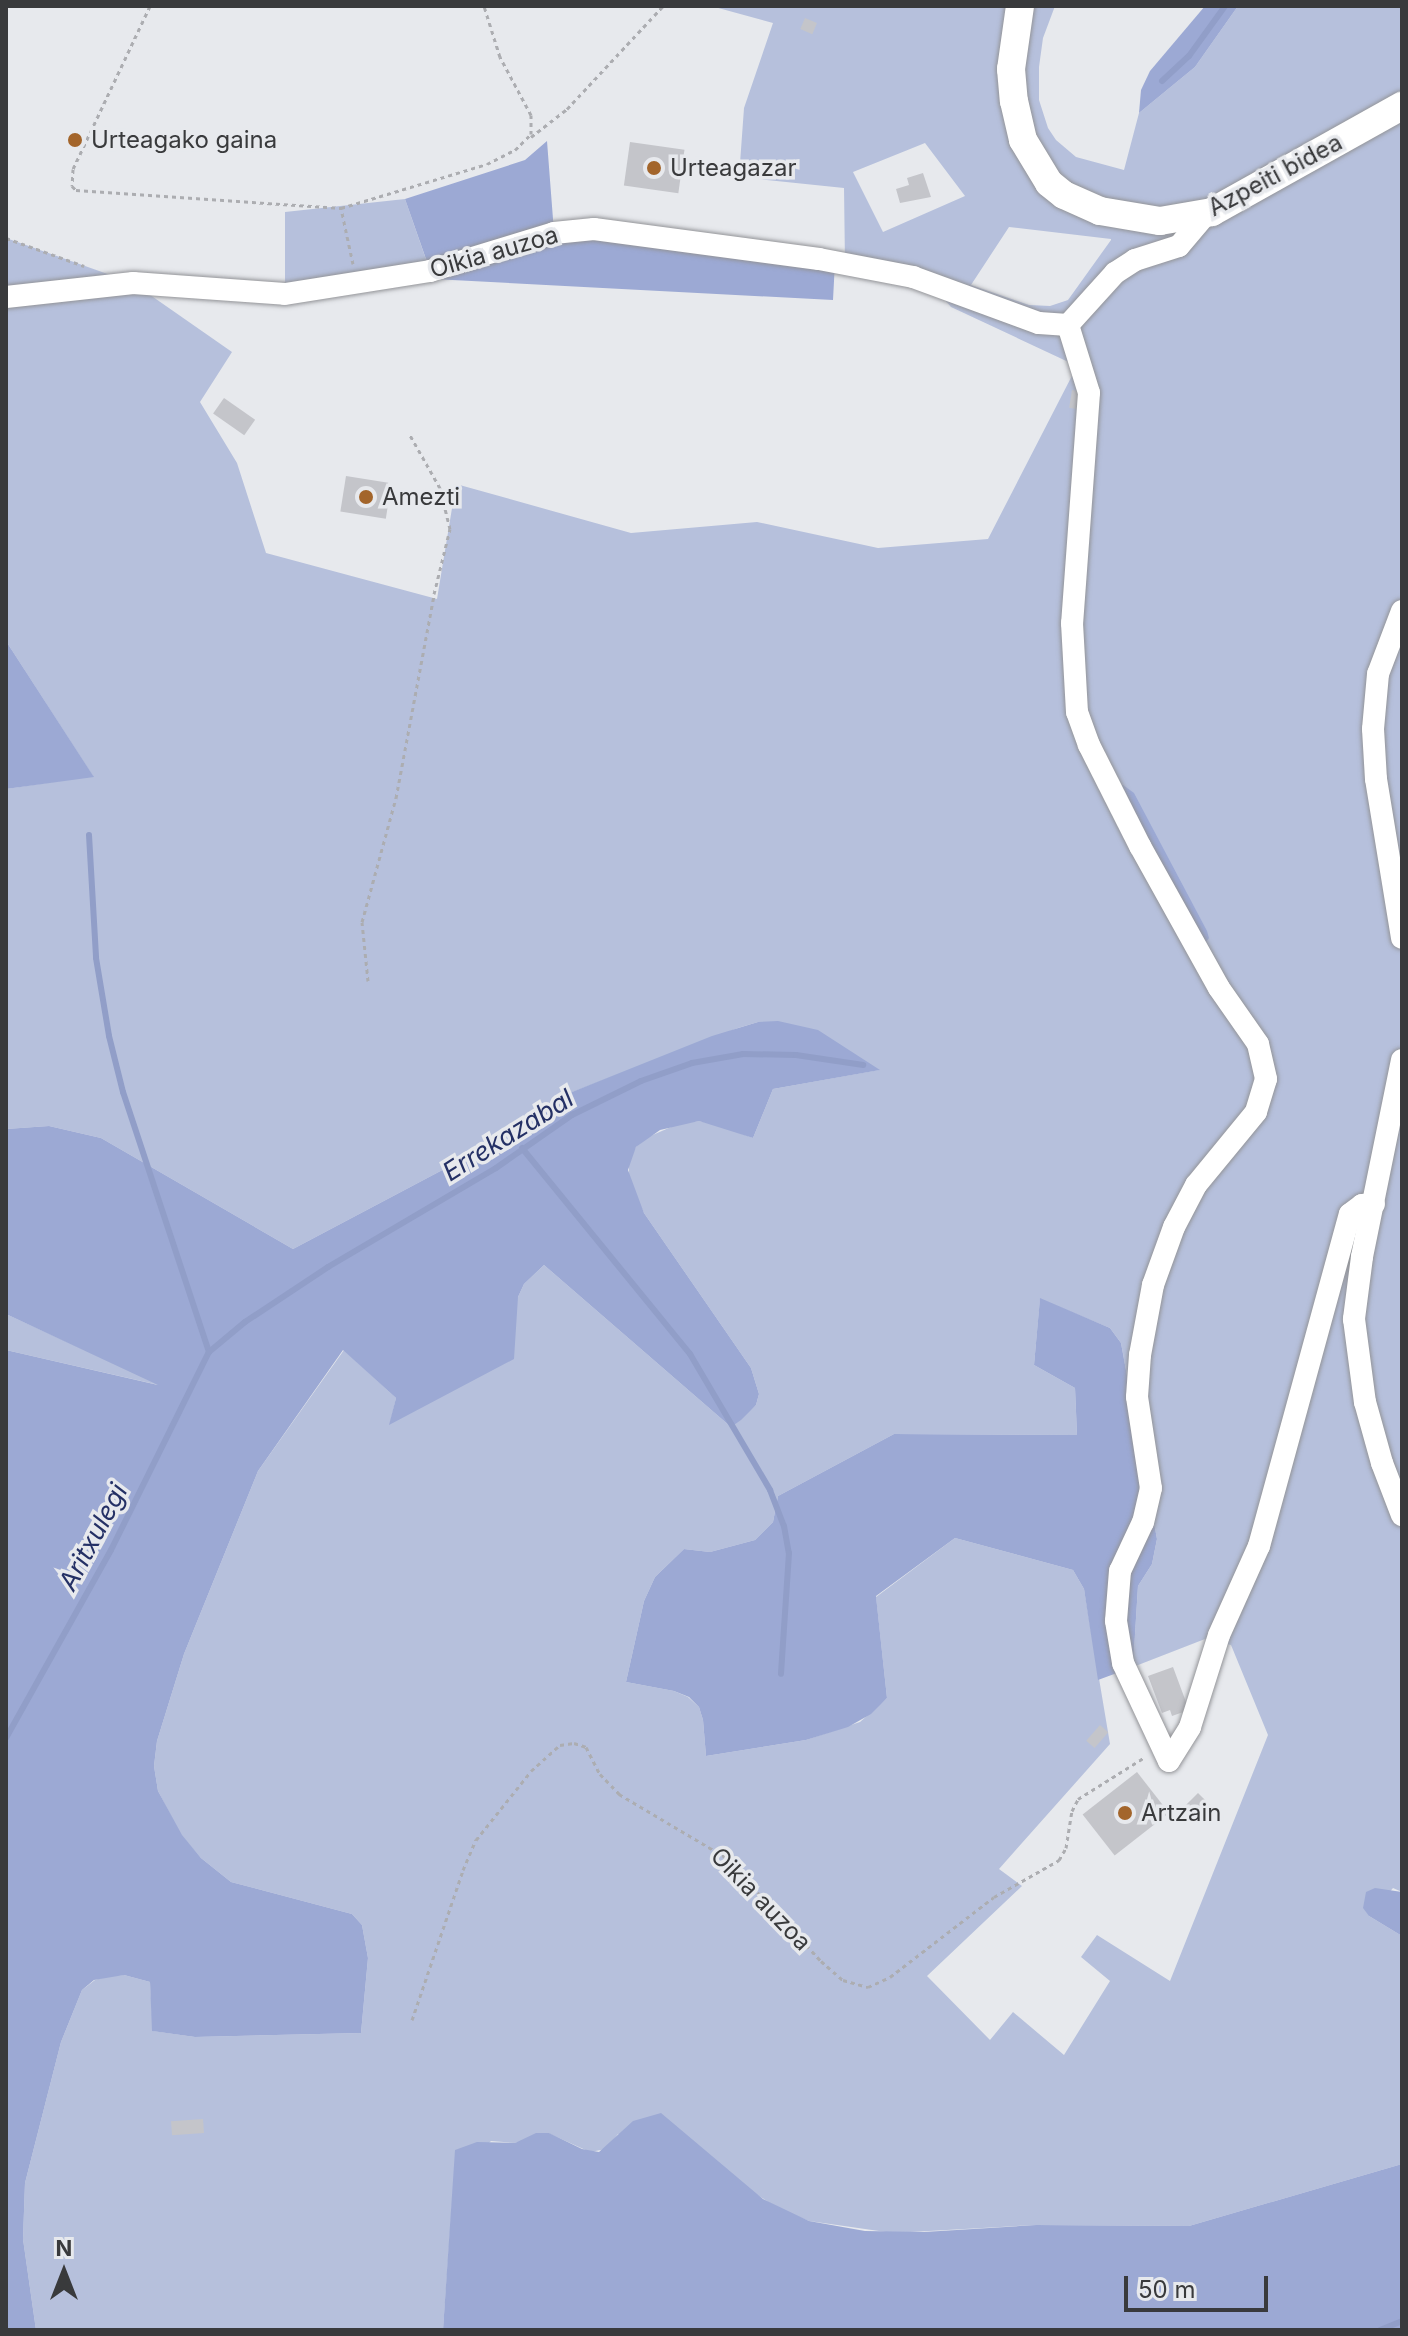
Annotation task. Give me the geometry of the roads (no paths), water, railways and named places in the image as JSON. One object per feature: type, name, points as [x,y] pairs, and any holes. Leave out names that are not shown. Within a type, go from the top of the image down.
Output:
[{"type":"main road","name":"Azpeiti bidea","points":[[1020,6],[1012,44],[1014,101],[1023,140],[1049,183],[1080,204],[1117,215],[1167,221],[1206,214],[1239,199],[1402,106]]},
{"type":"street","points":[[1206,214],[1179,246],[1135,260],[1115,273],[1068,325],[1089,393],[1072,623],[1075,701],[1079,720],[1161,884],[1219,988],[1258,1044],[1266,1079],[1256,1112],[1196,1185],[1174,1227],[1153,1285],[1140,1355],[1137,1397],[1151,1488],[1143,1522],[1120,1571],[1116,1621],[1123,1663],[1169,1761],[1194,1717],[1215,1646],[1259,1546],[1350,1214],[1362,1205],[1374,1204]]},
{"type":"street","name":"Oikia auzoa","points":[[6,297],[133,283],[267,294],[358,283],[443,268],[554,233],[607,229],[819,259],[913,277],[1039,323],[1068,325]]},
{"type":"street","points":[[1402,611],[1378,674],[1373,729],[1376,779],[1402,938]]},
{"type":"street","points":[[1402,1060],[1355,1301],[1356,1352],[1374,1436],[1402,1515]]},
{"type":"waterway","points":[[1162,81],[1189,56],[1225,6]]},
{"type":"waterway","points":[[89,835],[96,958],[109,1036],[123,1092],[209,1352]]},
{"type":"waterway","name":"Errekazabal","points":[[6,1738],[111,1550],[209,1352],[245,1322],[328,1267],[496,1168],[572,1115],[641,1081],[692,1063],[743,1054],[796,1055],[863,1065]]},
{"type":"waterway","points":[[522,1148],[690,1354],[770,1490],[784,1526],[789,1553],[781,1674]]},
{"type":"waterway","points":[[1380,2330],[1402,2321]]},
{"type":"place","name":"Urteagako gaina","points":[[75,140]]},
{"type":"place","name":"Urteagazar","points":[[654,168]]},
{"type":"place","name":"Amezti","points":[[366,497]]},
{"type":"place","name":"Artzain","points":[[1125,1813]]},
{"type":"water label","name":"Aritxulegi","points":[[93,1537]]}]
